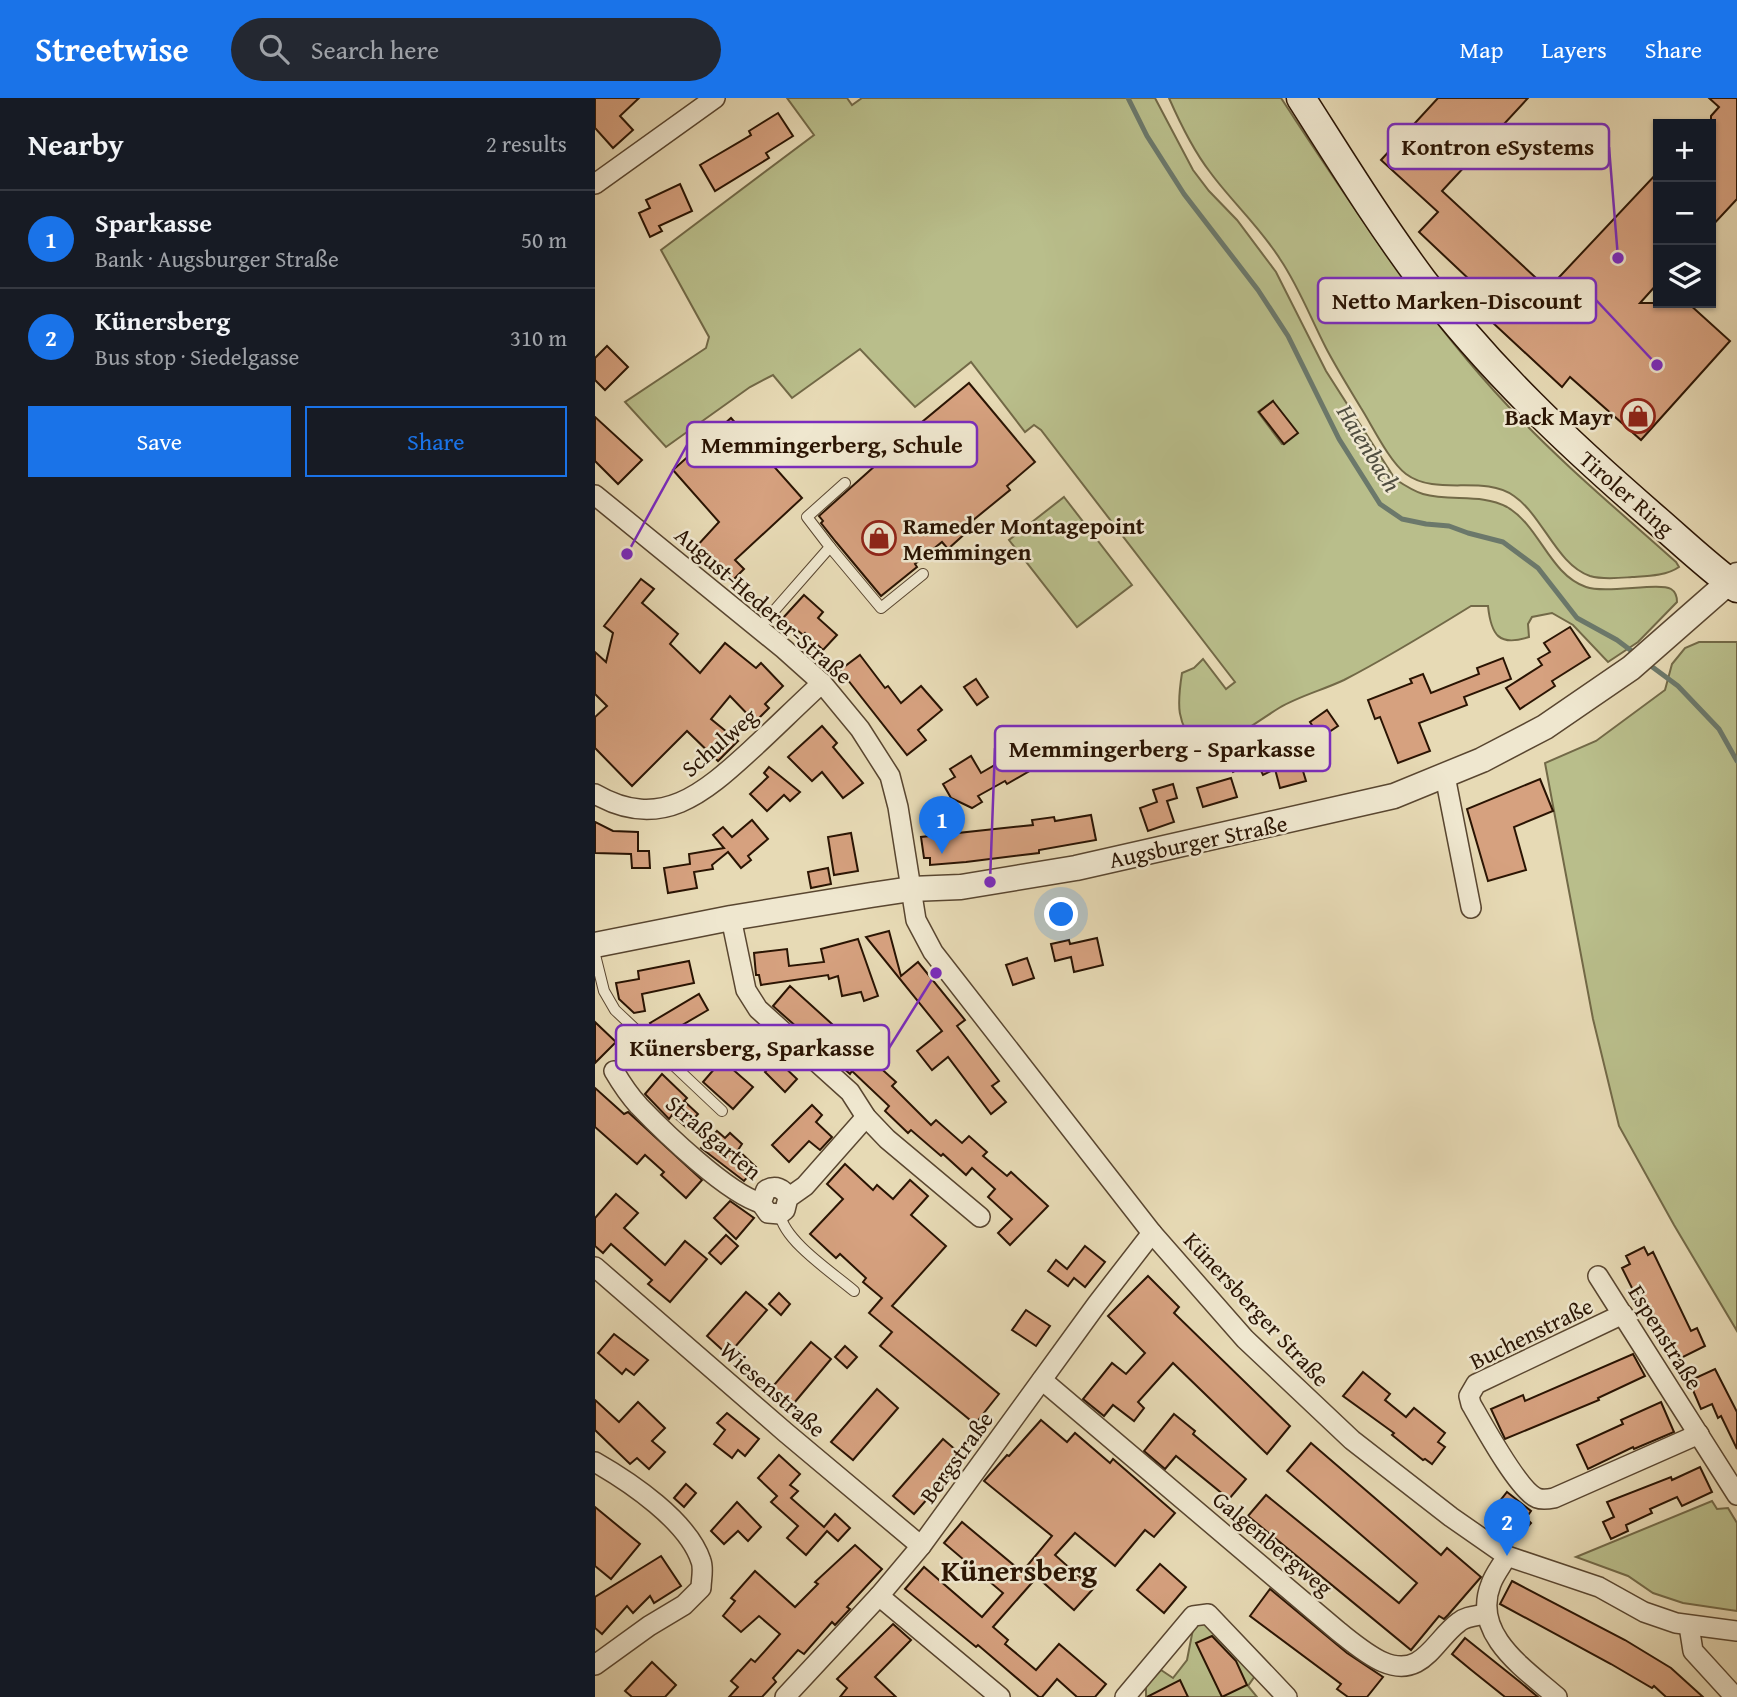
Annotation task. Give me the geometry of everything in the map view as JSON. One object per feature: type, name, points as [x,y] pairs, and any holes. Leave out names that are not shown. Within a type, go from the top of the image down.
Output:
[{"type":"main road","name":"Tiroler Ring","points":[[1301,98],[1391,236],[1475,344],[1543,417],[1605,475],[1735,582]]},
{"type":"street","points":[[595,184],[715,98]]},
{"type":"street","name":"August-Hederer-Straße","points":[[595,495],[759,628],[822,683],[873,746],[890,776],[898,807],[911,890]]},
{"type":"street","name":"Augsburger Straße","points":[[595,945],[731,918],[911,890],[961,887],[1076,868],[1394,796],[1445,776],[1545,727],[1631,668],[1735,582]]},
{"type":"street","name":"Schulweg","points":[[595,794],[636,809],[668,807],[684,802],[698,795],[726,773],[822,683]]},
{"type":"street","points":[[1445,776],[1471,908]]},
{"type":"street","name":"Künersberger Straße","points":[[911,890],[916,920],[948,973],[1152,1233],[1245,1339],[1314,1405],[1393,1473],[1507,1556],[1599,1587],[1644,1612],[1689,1626],[1737,1631]]},
{"type":"street","points":[[731,918],[746,990],[765,1017],[850,1092],[866,1116],[887,1139],[980,1217]]},
{"type":"street","name":"Straßgarten","points":[[614,1070],[638,1105],[741,1196],[761,1203],[766,1190],[774,1187],[783,1190],[784,1206]]},
{"type":"street","points":[[784,1206],[866,1116]]},
{"type":"street","name":"Bergstraße","points":[[785,1697],[879,1596],[921,1546],[1152,1233]]},
{"type":"street","name":"Wiesenstraße","points":[[595,1267],[921,1546]]},
{"type":"street","name":"Espenstraße","points":[[1598,1276],[1737,1495]]},
{"type":"street","name":"Buchenstraße","points":[[1623,1314],[1572,1340],[1495,1373],[1471,1389],[1471,1404],[1506,1461],[1530,1493],[1537,1498],[1554,1498],[1699,1434]]},
{"type":"street","name":"Galgenbergweg","points":[[1042,1380],[1338,1631],[1386,1664],[1417,1663],[1430,1654],[1458,1622],[1485,1614]]},
{"type":"street","points":[[595,1462],[635,1488],[668,1515],[690,1540],[702,1563],[701,1588],[684,1605],[649,1626],[595,1665]]},
{"type":"street","points":[[1507,1556],[1491,1583],[1485,1614],[1493,1633],[1510,1656],[1557,1697]]},
{"type":"street","points":[[879,1596],[1000,1697]]},
{"type":"street","points":[[1125,1697],[1193,1616],[1208,1614],[1287,1697]]},
{"type":"street","points":[[1689,1626],[1693,1651],[1735,1697]]},
{"type":"lane","points":[[845,483],[807,517],[881,608],[923,574]]},
{"type":"lane","points":[[759,628],[830,547]]},
{"type":"lane","points":[[595,955],[604,991],[615,1010],[722,1111]]},
{"type":"lane","points":[[784,1206],[783,1226],[792,1238],[854,1291]]},
{"type":"green space","points":[[787,98],[847,98],[852,105],[862,98],[1155,98],[1193,170],[1237,220],[1276,272],[1326,371],[1395,479],[1423,494],[1487,500],[1507,507],[1528,526],[1563,572],[1586,587],[1665,587],[1674,592],[1677,602],[1638,642],[1608,662],[1573,625],[1552,613],[1532,617],[1528,624],[1529,637],[1510,640],[1498,636],[1494,631],[1488,606],[1471,606],[1344,680],[1287,704],[1219,744],[1198,748],[1186,730],[1180,713],[1182,673],[1194,668],[1203,659],[1226,689],[1235,682],[1041,430],[1034,425],[1025,432],[971,362],[915,407],[860,349],[792,398],[773,375],[750,387],[666,447],[625,402],[706,348],[709,337],[661,250],[814,135]],"holes":[[[1273,401],[1284,444],[1258,412]]]},
{"type":"green space","points":[[1169,98],[1281,98],[1388,257],[1476,370],[1548,447],[1679,567],[1650,576],[1590,576],[1568,562],[1533,515],[1514,496],[1488,487],[1432,484],[1418,481],[1406,474],[1393,461],[1334,363],[1287,270],[1264,236],[1204,164]]},
{"type":"green space","points":[[1064,497],[1132,585],[1077,627],[1009,540]]},
{"type":"green space","points":[[1699,642],[1737,642],[1737,1331],[1619,1126],[1593,1019],[1545,763],[1596,741],[1665,690],[1672,664],[1685,648]]},
{"type":"green space","points":[[1712,1501],[1717,1509],[1728,1508],[1737,1523],[1737,1611],[1683,1603],[1653,1593],[1628,1576],[1576,1557]]},
{"type":"green space","points":[[1209,1620],[1257,1673],[1248,1686],[1257,1697],[1146,1697],[1146,1686],[1161,1670],[1173,1678],[1187,1660],[1194,1624]]},
{"type":"building","points":[[595,98],[639,98],[620,116],[633,130],[613,148],[595,128]]},
{"type":"building","points":[[1438,98],[1528,98],[1442,191],[1548,289],[1653,177],[1653,289],[1640,303],[1653,303],[1653,308],[1694,308],[1730,341],[1641,440],[1570,377],[1562,387],[1478,309],[1489,298],[1419,232],[1438,212],[1381,160]]},
{"type":"building","points":[[1709,98],[1737,98],[1737,199],[1716,222],[1716,119],[1711,119],[1711,116],[1719,107]]},
{"type":"building","points":[[778,113],[793,136],[766,153],[769,158],[715,191],[700,165],[751,135],[749,131]]},
{"type":"building","points":[[680,184],[692,211],[659,226],[662,231],[650,237],[639,213],[650,208],[646,200]]},
{"type":"building","points":[[607,346],[628,367],[605,390],[595,380],[595,358]]},
{"type":"building","points":[[969,383],[1035,462],[1007,486],[1010,490],[966,526],[969,530],[948,549],[942,542],[915,564],[917,567],[881,596],[821,523],[823,521],[819,516],[877,464],[875,461]]},
{"type":"building","points":[[1273,401],[1298,433],[1284,444],[1259,412]]},
{"type":"building","points":[[595,417],[642,460],[618,484],[595,461]]},
{"type":"building","points":[[731,418],[802,498],[735,560],[744,569],[731,582],[696,547],[719,522],[673,470]]},
{"type":"building","points":[[641,579],[654,589],[642,603],[678,634],[670,644],[700,673],[725,643],[756,668],[761,663],[783,686],[765,704],[769,708],[755,722],[730,696],[711,719],[738,741],[718,761],[687,731],[632,786],[595,748],[595,717],[607,706],[595,694],[595,652],[606,662],[613,633],[604,626]]},
{"type":"building","points":[[804,595],[823,612],[818,618],[837,635],[823,650],[783,618]]},
{"type":"building","points":[[1570,627],[1590,657],[1552,681],[1555,686],[1520,709],[1506,688],[1542,665],[1538,659],[1550,652],[1544,643]]},
{"type":"building","points":[[860,655],[885,688],[888,686],[901,703],[921,686],[942,710],[918,730],[926,740],[907,755],[840,670]]},
{"type":"building","points":[[1503,658],[1511,679],[1464,697],[1467,705],[1419,723],[1430,751],[1398,763],[1380,717],[1375,719],[1368,700],[1412,683],[1410,679],[1423,674],[1431,693],[1479,674],[1477,668]]},
{"type":"building","points":[[976,679],[988,697],[977,705],[964,687]]},
{"type":"building","points":[[1327,710],[1338,726],[1320,738],[1310,722]]},
{"type":"building","points":[[822,726],[837,743],[833,747],[863,783],[843,798],[822,772],[812,781],[788,757]]},
{"type":"building","points":[[1048,734],[1059,754],[1007,784],[1005,781],[978,796],[982,802],[972,808],[951,798],[943,784],[955,777],[950,769],[971,756],[981,773]]},
{"type":"building","points":[[1263,739],[1277,767],[1300,761],[1306,781],[1280,788],[1275,769],[1263,775],[1256,760],[1233,772],[1224,755],[1245,743],[1247,747]]},
{"type":"building","points":[[769,767],[800,792],[790,801],[784,795],[767,811],[750,794],[768,777],[764,773]]},
{"type":"building","points":[[1231,778],[1237,797],[1203,807],[1197,788]]},
{"type":"building","points":[[1540,779],[1553,811],[1514,827],[1526,870],[1488,881],[1467,809]]},
{"type":"building","points":[[1173,784],[1177,798],[1167,801],[1174,822],[1148,831],[1140,808],[1157,802],[1153,790]]},
{"type":"building","points":[[1091,815],[1096,840],[1039,850],[1039,853],[966,862],[930,865],[930,858],[924,858],[921,837],[1033,825],[1032,820],[1054,817],[1055,821]]},
{"type":"building","points":[[752,820],[768,839],[748,856],[751,860],[741,868],[728,852],[712,865],[713,869],[694,872],[697,888],[668,893],[664,868],[690,864],[689,854],[724,848],[713,835],[723,827],[732,837]]},
{"type":"building","points":[[595,822],[613,831],[638,832],[638,851],[649,851],[650,868],[632,868],[631,854],[595,853]]},
{"type":"building","points":[[851,833],[858,871],[834,875],[828,837]]},
{"type":"building","points":[[828,868],[831,884],[811,888],[808,872]]},
{"type":"building","points":[[889,931],[901,976],[918,962],[965,1020],[957,1026],[999,1081],[992,1086],[1006,1102],[991,1114],[948,1057],[932,1070],[917,1051],[942,1031],[866,937]]},
{"type":"building","points":[[1097,938],[1103,965],[1074,972],[1071,957],[1055,961],[1051,944],[1069,940],[1070,944]]},
{"type":"building","points":[[858,939],[878,996],[864,1001],[861,992],[842,996],[838,976],[829,979],[828,975],[761,985],[759,975],[756,975],[754,953],[787,949],[789,966],[824,962],[821,949]]},
{"type":"building","points":[[1027,958],[1034,978],[1013,985],[1006,965]]},
{"type":"building","points":[[689,961],[694,983],[642,994],[645,1011],[634,1013],[619,999],[616,983],[639,979],[638,971]]},
{"type":"building","points":[[790,986],[896,1082],[892,1086],[931,1125],[936,1120],[962,1143],[969,1136],[987,1152],[983,1156],[1007,1176],[1011,1172],[1048,1206],[1010,1245],[998,1233],[1012,1219],[988,1197],[995,1189],[972,1168],[966,1175],[911,1130],[908,1133],[885,1111],[889,1106],[852,1071],[850,1074],[773,1006]]},
{"type":"building","points":[[699,994],[708,1010],[660,1038],[650,1023]]},
{"type":"building","points":[[595,1022],[616,1042],[595,1063]]},
{"type":"building","points":[[722,1060],[753,1087],[733,1109],[703,1082]]},
{"type":"building","points":[[777,1060],[797,1079],[785,1092],[765,1072]]},
{"type":"building","points":[[662,1074],[687,1098],[684,1101],[698,1114],[686,1127],[672,1115],[669,1119],[645,1094]]},
{"type":"building","points":[[595,1088],[624,1114],[628,1112],[702,1180],[686,1198],[661,1175],[664,1172],[645,1155],[637,1164],[595,1127]]},
{"type":"building","points":[[812,1105],[822,1115],[816,1122],[832,1137],[820,1150],[809,1141],[789,1162],[772,1145]]},
{"type":"building","points":[[717,1131],[725,1138],[730,1133],[742,1144],[738,1150],[756,1167],[744,1181],[701,1148]]},
{"type":"building","points":[[845,1164],[873,1190],[877,1185],[893,1199],[910,1180],[928,1196],[911,1215],[946,1246],[892,1306],[999,1394],[975,1424],[880,1346],[892,1332],[869,1313],[882,1298],[863,1282],[866,1278],[840,1254],[836,1258],[810,1234],[843,1199],[827,1184]]},
{"type":"building","points":[[616,1194],[638,1213],[624,1228],[665,1265],[685,1241],[707,1259],[670,1302],[648,1284],[652,1280],[611,1244],[603,1253],[595,1246],[595,1218]]},
{"type":"building","points":[[730,1201],[754,1218],[736,1239],[714,1218]]},
{"type":"building","points":[[726,1235],[738,1246],[721,1264],[709,1253]]},
{"type":"building","points":[[1085,1246],[1105,1262],[1085,1287],[1074,1278],[1068,1286],[1048,1271],[1056,1260],[1067,1269]]},
{"type":"building","points":[[1644,1247],[1648,1255],[1653,1252],[1691,1331],[1697,1328],[1705,1346],[1679,1359],[1671,1343],[1668,1345],[1647,1301],[1640,1304],[1622,1268],[1630,1264],[1626,1256]]},
{"type":"building","points":[[1148,1276],[1179,1307],[1174,1313],[1290,1426],[1267,1454],[1173,1363],[1138,1402],[1144,1408],[1134,1421],[1113,1405],[1104,1416],[1083,1399],[1112,1363],[1126,1374],[1145,1353],[1108,1316]]},
{"type":"building","points":[[746,1292],[767,1310],[728,1355],[707,1336]]},
{"type":"building","points":[[779,1293],[790,1304],[781,1315],[769,1304]]},
{"type":"building","points":[[1026,1310],[1050,1326],[1036,1346],[1012,1330]]},
{"type":"building","points":[[614,1334],[648,1360],[634,1375],[626,1369],[622,1374],[598,1353]]},
{"type":"building","points":[[811,1342],[831,1359],[789,1409],[768,1392]]},
{"type":"building","points":[[845,1346],[857,1357],[847,1368],[835,1357]]},
{"type":"building","points":[[1633,1354],[1645,1376],[1598,1398],[1599,1400],[1505,1439],[1491,1409],[1523,1395],[1525,1401]]},
{"type":"building","points":[[1715,1369],[1737,1412],[1737,1449],[1712,1404],[1701,1409],[1689,1381]]},
{"type":"building","points":[[1363,1372],[1390,1394],[1385,1400],[1406,1417],[1414,1408],[1445,1433],[1438,1442],[1445,1447],[1432,1464],[1423,1460],[1392,1435],[1394,1433],[1343,1396]]},
{"type":"building","points":[[877,1389],[898,1408],[853,1460],[831,1442]]},
{"type":"building","points":[[595,1400],[619,1422],[638,1402],[665,1428],[652,1441],[665,1452],[649,1469],[637,1458],[630,1464],[595,1430]]},
{"type":"building","points":[[1661,1402],[1674,1432],[1634,1449],[1633,1447],[1588,1469],[1577,1445],[1623,1424],[1621,1420]]},
{"type":"building","points":[[727,1413],[759,1439],[745,1456],[738,1450],[732,1458],[714,1444],[725,1430],[717,1423]]},
{"type":"building","points":[[1174,1414],[1195,1431],[1193,1434],[1246,1479],[1229,1499],[1176,1456],[1165,1469],[1144,1451]]},
{"type":"building","points":[[1041,1420],[1067,1442],[1075,1433],[1110,1463],[1113,1459],[1175,1513],[1154,1537],[1145,1530],[1115,1566],[1075,1533],[1055,1555],[1093,1589],[1074,1610],[1037,1577],[993,1627],[1008,1640],[1005,1644],[1036,1670],[1059,1644],[1106,1684],[1095,1697],[1077,1697],[1057,1679],[1042,1697],[1039,1697],[978,1645],[976,1647],[905,1589],[924,1567],[982,1617],[1003,1593],[944,1543],[962,1522],[1022,1572],[1052,1536],[984,1481]]},
{"type":"building","points":[[943,1439],[964,1457],[914,1514],[893,1496]]},
{"type":"building","points":[[1311,1443],[1441,1555],[1447,1548],[1481,1577],[1444,1619],[1439,1616],[1411,1650],[1248,1516],[1266,1495],[1399,1603],[1417,1583],[1287,1471]]},
{"type":"building","points":[[779,1455],[800,1474],[790,1485],[798,1491],[791,1498],[824,1527],[835,1514],[850,1528],[838,1541],[827,1531],[806,1555],[787,1538],[798,1526],[771,1502],[777,1496],[758,1478]]},
{"type":"building","points":[[1700,1467],[1712,1492],[1682,1506],[1677,1497],[1650,1509],[1652,1513],[1626,1525],[1628,1531],[1611,1539],[1603,1522],[1614,1517],[1607,1502],[1671,1477],[1672,1480]]},
{"type":"building","points":[[686,1484],[696,1493],[684,1507],[674,1498]]},
{"type":"building","points":[[1507,1492],[1531,1511],[1526,1518],[1531,1523],[1520,1536],[1514,1532],[1512,1535],[1488,1516]]},
{"type":"building","points":[[737,1502],[761,1527],[748,1541],[738,1531],[724,1544],[711,1531]]},
{"type":"building","points":[[595,1507],[640,1544],[611,1579],[595,1566]]},
{"type":"building","points":[[855,1545],[882,1569],[847,1607],[850,1609],[835,1625],[832,1622],[804,1654],[798,1650],[773,1678],[776,1682],[762,1697],[729,1697],[738,1687],[731,1681],[751,1659],[755,1662],[780,1634],[759,1616],[741,1632],[723,1616],[735,1601],[731,1598],[755,1571],[795,1607],[818,1584],[815,1582]]},
{"type":"building","points":[[661,1556],[681,1586],[654,1603],[650,1596],[633,1613],[627,1606],[602,1634],[595,1628],[595,1597]]},
{"type":"building","points":[[1160,1564],[1186,1587],[1164,1613],[1137,1590]]},
{"type":"building","points":[[1512,1581],[1625,1640],[1671,1668],[1703,1697],[1666,1697],[1654,1686],[1652,1688],[1500,1604]]},
{"type":"building","points":[[1270,1589],[1347,1653],[1383,1677],[1367,1697],[1348,1697],[1337,1689],[1341,1684],[1250,1616]]},
{"type":"building","points":[[893,1624],[911,1640],[875,1677],[896,1697],[840,1697],[847,1688],[837,1679]]},
{"type":"building","points":[[1212,1636],[1236,1661],[1247,1685],[1222,1697],[1196,1643]]},
{"type":"building","points":[[1465,1638],[1538,1697],[1505,1697],[1470,1669],[1452,1654]]},
{"type":"building","points":[[652,1662],[676,1685],[665,1697],[632,1697],[625,1691]]},
{"type":"building","points":[[1180,1680],[1188,1697],[1147,1697]]},
{"type":"waterway","name":"Haienbach","points":[[1128,98],[1147,136],[1184,194],[1258,290],[1288,336],[1339,439],[1380,504],[1402,519],[1449,526],[1503,542],[1538,568],[1577,618],[1617,640],[1637,655]]},
{"type":"waterway","name":"Haienbach","points":[[1647,663],[1678,686],[1719,729],[1737,761]]},
{"type":"place","name":"Kontron eSystems","points":[[1618,258]]},
{"type":"place","name":"Netto Marken-Discount","points":[[1657,365]]},
{"type":"place","name":"Back Mayr","points":[[1638,416]]},
{"type":"place","name":"Rameder Montagepoint Memmingen","points":[[879,538]]},
{"type":"place","name":"Memmingerberg, Schule","points":[[627,554]]},
{"type":"place","name":"Sparkasse","points":[[942,854]]},
{"type":"place","name":"Memmingerberg - Sparkasse","points":[[990,882]]},
{"type":"place","name":"Künersberg, Sparkasse","points":[[936,973]]},
{"type":"place","name":"Künersberg","points":[[1507,1556]]},
{"type":"district","name":"Künersberg","points":[[1019,1570]]}]
